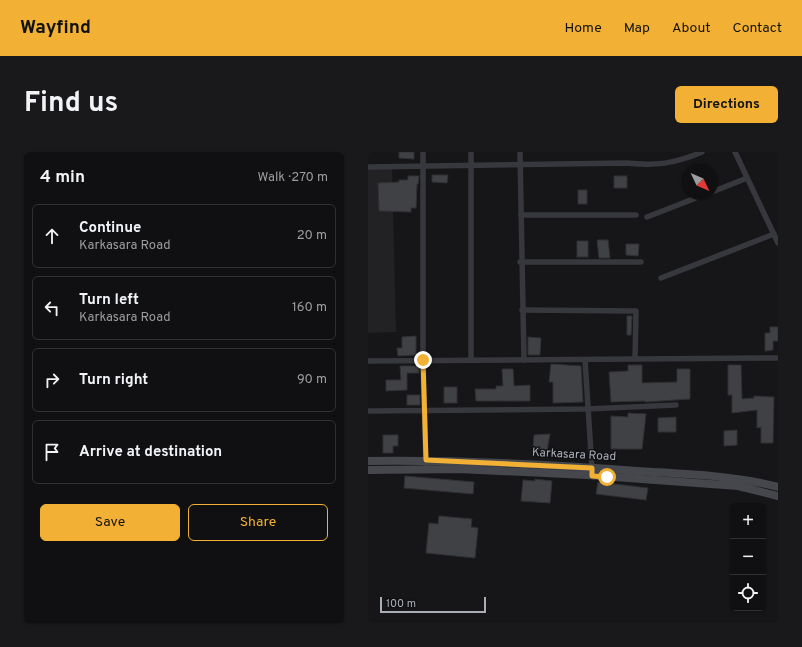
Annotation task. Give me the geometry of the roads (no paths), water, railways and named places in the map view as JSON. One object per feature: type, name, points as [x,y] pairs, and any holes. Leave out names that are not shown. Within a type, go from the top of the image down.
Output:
[{"type":"main road","name":"Karkasara Road","points":[[368,461],[426,460],[592,472],[738,486],[778,496]]},
{"type":"main road","name":"Karkasara Road","points":[[368,470],[426,469],[592,472],[739,478],[778,487]]},
{"type":"street","points":[[422,152],[423,360],[426,469]]},
{"type":"street","points":[[471,152],[472,360]]},
{"type":"street","points":[[520,152],[520,262],[524,360]]},
{"type":"street","points":[[368,167],[423,165],[519,166],[626,163],[657,165],[686,159],[702,152]]},
{"type":"street","points":[[735,152],[778,243]]},
{"type":"street","points":[[718,190],[747,178]]},
{"type":"street","points":[[647,217],[691,200]]},
{"type":"street","points":[[521,215],[636,215]]},
{"type":"street","points":[[661,278],[774,234]]},
{"type":"street","points":[[520,262],[641,262]]},
{"type":"street","points":[[522,310],[636,311],[635,359]]},
{"type":"street","points":[[368,361],[778,358]]},
{"type":"street","points":[[585,360],[592,472]]},
{"type":"street","points":[[368,411],[587,409],[676,406]]}]
